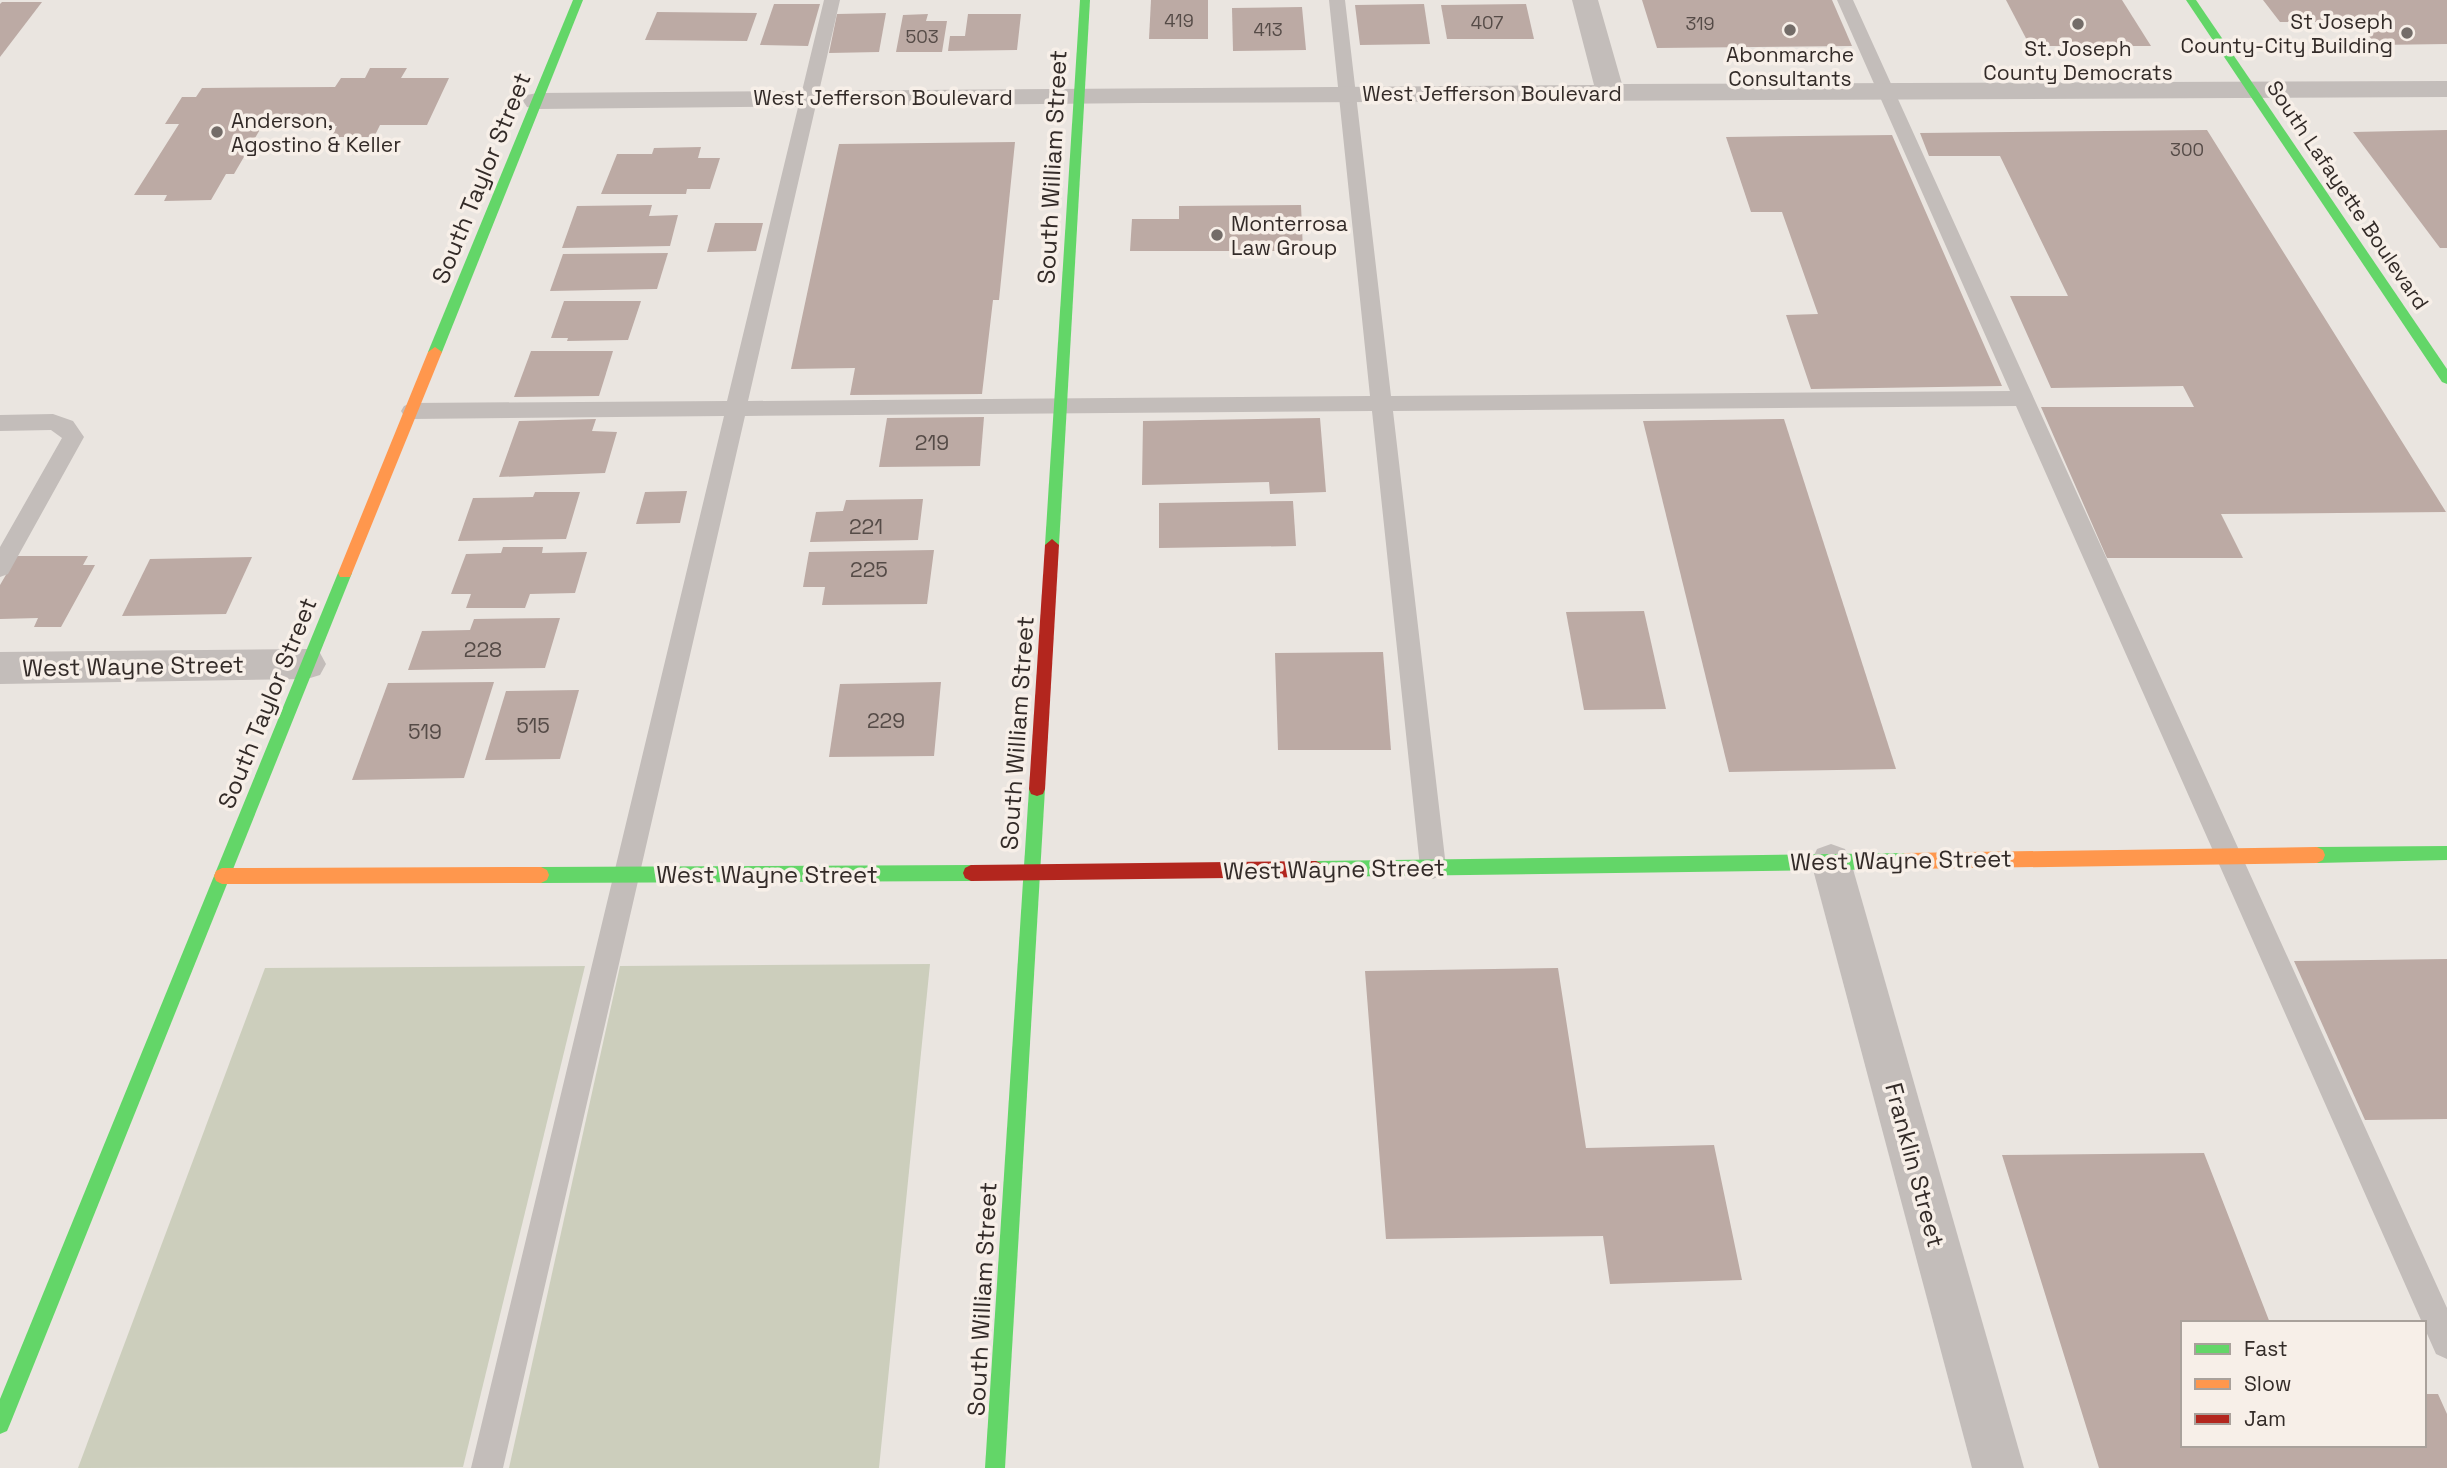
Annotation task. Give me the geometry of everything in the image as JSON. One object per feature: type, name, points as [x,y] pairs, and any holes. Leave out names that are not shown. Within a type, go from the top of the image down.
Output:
[{"type":"street","name":"South Taylor Street","points":[[0,1424],[578,0]]},
{"type":"street","name":"South William Street","points":[[995,1468],[1085,0]]},
{"type":"street","points":[[1585,0],[1610,92]]},
{"type":"street","name":"South Lafayette Boulevard","points":[[2191,0],[2447,379]]},
{"type":"street","name":"West Jefferson Boulevard","points":[[537,101],[1079,95],[2447,89]]},
{"type":"street","name":"West Wayne Street","points":[[0,668],[307,664]]},
{"type":"street","name":"West Wayne Street","points":[[222,876],[1031,873],[2447,853]]},
{"type":"street","name":"Franklin Street","points":[[1831,862],[1998,1468]]},
{"type":"lane","points":[[487,1468],[832,0]]},
{"type":"lane","points":[[1337,0],[1433,867]]},
{"type":"lane","points":[[1845,0],[2447,1343]]},
{"type":"lane","points":[[411,411],[2024,398]]},
{"type":"lane","points":[[0,423],[53,422],[66,427],[73,438],[0,568]]},
{"type":"green space","points":[[930,964],[879,1468],[509,1468],[620,966]]},
{"type":"green space","points":[[585,966],[463,1467],[78,1468],[265,968]]},
{"type":"building","points":[[1151,0],[1208,0],[1208,39],[1149,39]]},
{"type":"building","points":[[1642,0],[1832,0],[1852,46],[1657,48]]},
{"type":"building","name":"St. Joseph County Democrats","points":[[2006,0],[2122,0],[2151,46],[2030,46]]},
{"type":"building","name":"St Joseph County-City Building","points":[[2263,0],[2447,0],[2447,44],[2376,45],[2358,22],[2280,22]]},
{"type":"building","points":[[42,2],[0,57],[0,4]]},
{"type":"building","points":[[774,4],[820,4],[808,46],[760,45]]},
{"type":"building","points":[[1424,4],[1430,44],[1360,45],[1355,5]]},
{"type":"building","points":[[1526,4],[1534,39],[1447,39],[1441,5]]},
{"type":"building","points":[[1302,7],[1306,50],[1233,51],[1232,8]]},
{"type":"building","points":[[657,12],[757,13],[747,41],[645,40]]},
{"type":"building","points":[[886,13],[879,52],[829,53],[837,14]]},
{"type":"building","points":[[928,14],[926,21],[947,21],[942,52],[896,52],[903,15]]},
{"type":"building","points":[[968,14],[1021,14],[1017,50],[948,51],[950,36],[965,36]]},
{"type":"building","name":"Anderson, Agostino & Keller","points":[[370,68],[407,68],[401,78],[449,78],[427,125],[380,125],[374,137],[331,137],[337,126],[262,126],[234,174],[226,174],[211,200],[164,201],[167,195],[134,195],[179,124],[165,124],[182,97],[196,97],[202,88],[335,87],[341,78],[365,78]]},
{"type":"building","points":[[2207,130],[2446,512],[2221,514],[2243,558],[2107,558],[2041,407],[2194,407],[2183,386],[2051,388],[2010,296],[2068,296],[2000,156],[1929,156],[1920,133]]},
{"type":"building","points":[[2447,130],[2447,248],[2440,248],[2353,132]]},
{"type":"building","points":[[1892,135],[2002,386],[1811,389],[1786,315],[1818,314],[1782,212],[1751,212],[1726,137]]},
{"type":"building","points":[[1015,142],[999,300],[993,300],[982,394],[850,395],[855,368],[791,369],[839,144]]},
{"type":"building","points":[[701,147],[698,158],[720,158],[710,189],[687,189],[686,194],[601,194],[617,154],[652,154],[654,148]]},
{"type":"building","points":[[652,205],[649,216],[678,215],[670,246],[562,248],[577,206]]},
{"type":"building","name":"Monterrosa Law Group","points":[[1301,205],[1303,251],[1130,251],[1132,219],[1179,219],[1179,206]]},
{"type":"building","points":[[715,223],[763,223],[756,251],[707,252]]},
{"type":"building","points":[[668,253],[657,289],[550,291],[563,254]]},
{"type":"building","points":[[564,301],[641,301],[628,340],[567,341],[568,338],[551,338]]},
{"type":"building","points":[[531,351],[613,351],[599,396],[514,397]]},
{"type":"building","points":[[984,417],[980,466],[879,467],[887,418]]},
{"type":"building","points":[[1320,418],[1326,492],[1270,494],[1269,482],[1142,485],[1143,421]]},
{"type":"building","points":[[596,419],[592,431],[617,432],[605,473],[499,477],[519,421]]},
{"type":"building","points":[[1784,419],[1896,769],[1729,772],[1643,421]]},
{"type":"building","points":[[687,491],[680,523],[636,524],[645,492]]},
{"type":"building","points":[[535,492],[580,492],[566,539],[458,541],[473,498],[533,497]]},
{"type":"building","points":[[923,499],[918,540],[810,542],[816,512],[843,511],[846,500]]},
{"type":"building","points":[[1293,501],[1296,546],[1159,548],[1159,503]]},
{"type":"building","points":[[503,547],[543,547],[542,553],[587,552],[575,593],[530,594],[525,608],[466,608],[471,594],[451,594],[466,554],[501,553]]},
{"type":"building","points":[[934,550],[927,604],[822,605],[825,587],[803,587],[809,552]]},
{"type":"building","points":[[17,556],[88,556],[83,565],[95,565],[61,627],[34,627],[38,618],[0,619],[0,585]]},
{"type":"building","points":[[252,557],[226,614],[122,616],[150,559]]},
{"type":"building","points":[[1644,611],[1666,709],[1584,710],[1566,612]]},
{"type":"building","points":[[560,618],[545,668],[408,670],[422,631],[470,630],[474,619]]},
{"type":"building","points":[[1383,652],[1391,750],[1278,750],[1275,653]]},
{"type":"building","points":[[494,682],[464,778],[352,780],[388,683]]},
{"type":"building","points":[[941,682],[934,756],[829,757],[840,684]]},
{"type":"building","points":[[579,690],[560,759],[485,760],[506,691]]},
{"type":"building","points":[[2447,959],[2447,1119],[2365,1120],[2294,961]]},
{"type":"building","points":[[1558,968],[1586,1148],[1714,1145],[1742,1280],[1610,1284],[1603,1236],[1386,1239],[1365,971]]},
{"type":"building","points":[[2204,1153],[2269,1321],[2181,1321],[2181,1447],[2426,1447],[2426,1394],[2438,1394],[2447,1414],[2447,1468],[2099,1468],[2002,1155]]},
{"type":"traffic: fast","points":[[435,352],[578,0]]},
{"type":"traffic: fast","points":[[1052,545],[1085,0]]},
{"type":"traffic: fast","points":[[2191,0],[2447,379]]},
{"type":"traffic: fast","points":[[0,1424],[345,573]]},
{"type":"traffic: fast","points":[[995,1468],[1037,789]]},
{"type":"traffic: fast","points":[[2317,855],[2447,853]]},
{"type":"traffic: fast","points":[[1316,869],[1905,861]]},
{"type":"traffic: fast","points":[[541,875],[971,873]]},
{"type":"traffic: slow","points":[[345,573],[435,352]]},
{"type":"traffic: slow","points":[[1905,861],[2317,855]]},
{"type":"traffic: slow","points":[[222,876],[541,875]]},
{"type":"traffic: jam","points":[[1037,789],[1052,545]]},
{"type":"traffic: jam","points":[[971,873],[1316,869]]},
{"type":"place","name":"St. Joseph County Democrats","points":[[2078,24]]},
{"type":"place","name":"Abonmarche Consultants","points":[[1790,30]]},
{"type":"place","name":"St Joseph County-City Building","points":[[2407,33]]},
{"type":"place","name":"Anderson, Agostino & Keller","points":[[217,132]]},
{"type":"place","name":"Monterrosa Law Group","points":[[1217,235]]}]
